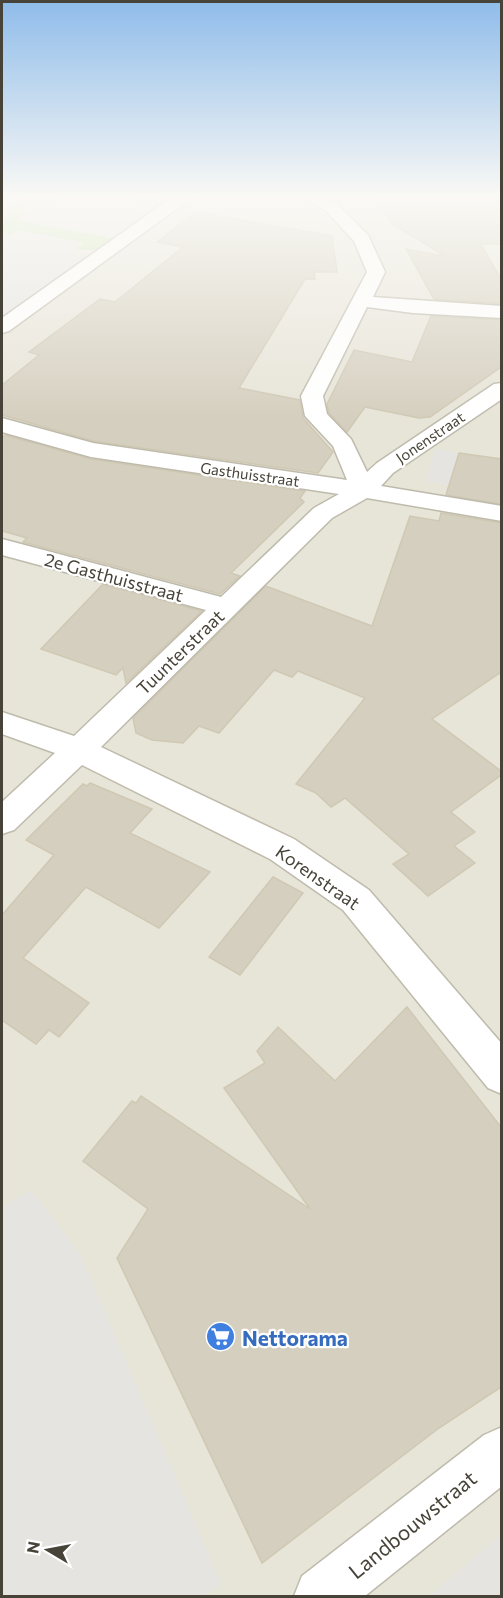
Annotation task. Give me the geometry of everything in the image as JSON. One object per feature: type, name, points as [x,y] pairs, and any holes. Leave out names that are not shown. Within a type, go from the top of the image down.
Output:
[{"type":"street","points":[[2,327],[81,270]]},
{"type":"street","points":[[363,490],[343,444],[316,416],[312,396],[362,301],[376,272],[375,270]]},
{"type":"street","points":[[362,301],[413,307],[501,312]]},
{"type":"street","name":"Jonenstraat","points":[[363,490],[385,468],[501,389]]},
{"type":"street","name":"Gasthuisstraat","points":[[2,424],[91,450],[363,490],[501,514]]},
{"type":"street","name":"Tuunterstraat","points":[[2,821],[79,750],[323,513],[363,490]]},
{"type":"street","name":"2e Gasthuisstraat","points":[[2,547],[227,607]]},
{"type":"street","name":"Korenstraat","points":[[2,723],[79,750],[282,849],[356,900],[501,1075]]},
{"type":"street","name":"Landbouwstraat","points":[[322,1596],[501,1453]]},
{"type":"shaded area","points":[[2,270],[501,270],[501,1596],[2,1596]]},
{"type":"shaded area","points":[[2,270],[71,270],[2,319]]},
{"type":"shaded area","points":[[436,449],[459,453],[449,485],[425,481]]},
{"type":"shaded area","points":[[31,1190],[80,1254],[221,1584],[205,1596],[2,1596],[2,1208]]},
{"type":"shaded area","points":[[501,1535],[501,1596],[429,1596]]},
{"type":"building","points":[[155,270],[337,270],[337,272],[314,272],[315,279],[305,279],[239,388],[300,400],[303,418],[333,452],[318,473],[93,441],[2,415],[2,385],[39,355],[29,352],[100,299],[115,302]]},
{"type":"building","points":[[418,270],[496,270],[501,279],[501,304],[434,299]]},
{"type":"building","points":[[431,316],[501,320],[501,367],[430,417],[419,418],[365,407],[347,432],[329,413],[327,404],[354,350],[412,362]]},
{"type":"building","points":[[5,435],[91,459],[305,491],[300,498],[304,502],[231,573],[240,576],[220,594],[23,542],[27,538],[2,531],[2,438]]},
{"type":"building","points":[[459,453],[501,459],[501,504],[446,495]]},
{"type":"building","points":[[441,513],[501,523],[501,672],[432,719],[501,771],[501,775],[451,812],[475,832],[454,846],[475,863],[428,896],[393,864],[409,854],[345,798],[331,807],[316,793],[296,784],[365,698],[298,671],[292,677],[274,670],[219,733],[199,726],[183,743],[152,740],[136,733],[133,718],[266,586],[372,626],[410,516],[439,521]]},
{"type":"building","points":[[103,584],[202,611],[126,683],[123,668],[116,675],[41,649]]},
{"type":"building","points":[[90,783],[152,809],[130,833],[210,872],[159,928],[86,887],[23,958],[89,1003],[59,1037],[49,1030],[36,1044],[2,1020],[2,915],[54,855],[26,840],[83,784],[87,786]]},
{"type":"building","points":[[273,877],[303,893],[240,975],[209,957]]},
{"type":"building","points":[[407,1007],[501,1127],[501,1387],[439,1428],[262,1563],[117,1258],[148,1209],[83,1161],[132,1101],[136,1103],[141,1096],[310,1209],[224,1088],[265,1063],[257,1051],[278,1027],[335,1081]]},
{"type":"place","name":"Nettorama","points":[[221,1337]]}]
